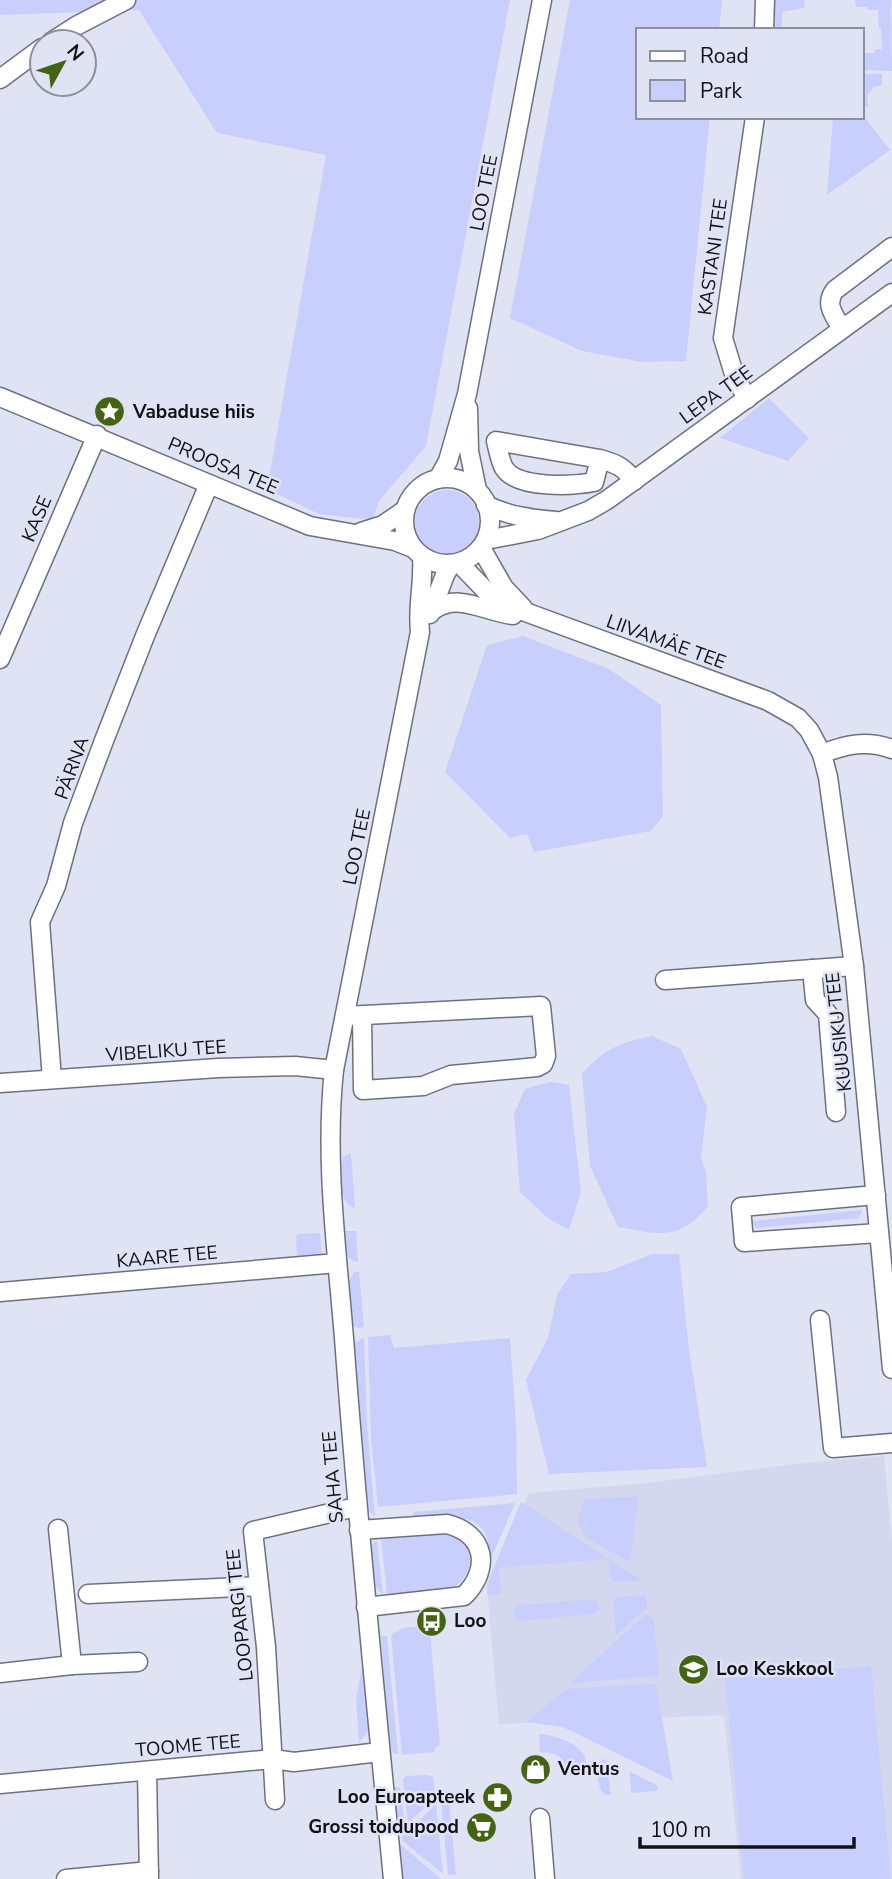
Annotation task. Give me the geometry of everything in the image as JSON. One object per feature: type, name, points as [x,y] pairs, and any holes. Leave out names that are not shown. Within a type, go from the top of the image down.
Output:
[{"type":"street","points":[[73,28],[126,0]]},
{"type":"street","name":"LOO TEE","points":[[438,479],[448,461],[467,394],[542,0]]},
{"type":"street","points":[[764,28],[765,0]]},
{"type":"street","points":[[0,79],[28,58]]},
{"type":"street","name":"KASTANI TEE","points":[[747,399],[734,374],[723,338],[755,119]]},
{"type":"street","points":[[842,329],[829,303],[835,289],[892,247]]},
{"type":"street","name":"LEPA TEE","points":[[483,544],[527,534],[588,511],[634,481],[892,293]]},
{"type":"street","name":"LOO TEE","points":[[467,394],[469,450],[482,497]]},
{"type":"street","name":"PROOSA TEE","points":[[0,397],[97,435],[310,526],[395,541],[417,552]]},
{"type":"street","name":"KASE","points":[[0,659],[97,435]]},
{"type":"street","points":[[600,460],[594,482],[580,485],[544,484],[514,478],[504,467],[496,441],[600,460],[622,467],[634,481]]},
{"type":"street","points":[[438,479],[459,480],[482,497],[490,522],[483,544],[474,554],[455,563],[431,561],[417,552],[405,530],[405,510],[421,487],[438,479]]},
{"type":"street","name":"PÄRNA","points":[[52,1079],[40,922],[57,886],[74,823],[105,738],[209,484]]},
{"type":"street","name":"LEPA TEE","points":[[482,497],[503,513],[560,521]]},
{"type":"street","name":"PROOSA TEE","points":[[354,534],[383,525],[405,510]]},
{"type":"street","name":"LIIVAMÄE TEE","points":[[483,544],[504,588],[534,617]]},
{"type":"street","name":"LOO TEE","points":[[334,1070],[353,1016],[420,632],[417,611],[423,569],[417,552]]},
{"type":"street","name":"LOO TEE","points":[[420,632],[433,610],[445,575],[455,563]]},
{"type":"street","name":"LIIVAMÄE TEE","points":[[455,563],[498,600],[534,617],[783,708]]},
{"type":"street","points":[[433,610],[456,602],[509,615],[534,617]]},
{"type":"street","name":"KUUSIKU TEE","points":[[783,708],[809,730],[822,754],[839,841],[854,965],[892,1369]]},
{"type":"street","points":[[822,754],[855,744],[882,746],[892,750]]},
{"type":"street","points":[[665,980],[854,965]]},
{"type":"street","points":[[812,969],[815,1000],[828,1014],[836,1112]]},
{"type":"street","points":[[541,1006],[545,1056],[543,1065],[451,1074],[423,1086],[363,1090],[353,1016],[541,1006]]},
{"type":"street","name":"VIBELIKU TEE","points":[[0,1083],[218,1068],[295,1066],[334,1070]]},
{"type":"street","name":"SAHA TEE","points":[[334,1070],[330,1152],[337,1263],[356,1507],[393,1879]]},
{"type":"street","points":[[876,1195],[740,1208],[744,1242],[879,1233]]},
{"type":"street","name":"KAARE TEE","points":[[0,1292],[337,1263]]},
{"type":"street","points":[[820,1320],[833,1448],[892,1443]]},
{"type":"street","name":"LOOPARGI TEE","points":[[275,1800],[266,1647],[253,1531],[356,1507]]},
{"type":"street","points":[[359,1530],[447,1524],[461,1528],[473,1536],[481,1558],[475,1581],[464,1597],[366,1607]]},
{"type":"street","points":[[58,1529],[72,1665]]},
{"type":"street","points":[[88,1594],[259,1586]]},
{"type":"street","points":[[0,1673],[72,1665],[138,1662]]},
{"type":"street","name":"TOOME TEE","points":[[0,1783],[273,1759],[294,1762],[380,1752]]},
{"type":"street","points":[[66,1879],[149,1875],[147,1771]]},
{"type":"street","points":[[540,1818],[545,1879]]},
{"type":"shaded area","name":"Loo Keskkool","points":[[884,1456],[892,1540],[892,1879],[741,1879],[724,1715],[499,1724],[487,1588],[529,1493],[647,1483],[803,1463]]},
{"type":"green space","points":[[0,0],[510,0],[426,446],[379,501],[372,520],[319,514],[267,489],[326,155],[217,133],[139,10],[0,15]]},
{"type":"green space","points":[[570,0],[722,0],[719,28],[636,28],[636,119],[710,119],[686,361],[642,362],[582,351],[510,318]]},
{"type":"green space","points":[[774,0],[805,0],[804,8],[782,12],[782,28],[772,28]]},
{"type":"green space","points":[[855,0],[891,0],[892,71],[864,70],[864,53],[875,53],[875,50],[882,49],[881,29],[878,10],[856,7]]},
{"type":"green space","points":[[864,74],[882,74],[882,85],[874,87],[867,96],[868,107],[864,107]]},
{"type":"green space","points":[[864,117],[890,150],[827,195],[833,119],[864,119]]},
{"type":"green space","points":[[769,398],[809,438],[788,461],[720,438]]},
{"type":"green space","points":[[447,490],[465,496],[473,504],[479,522],[473,540],[465,548],[447,554],[429,548],[421,540],[415,522],[421,504],[429,496]]},
{"type":"green space","points":[[523,636],[609,669],[661,705],[663,816],[651,831],[534,852],[527,834],[510,838],[445,772],[487,645]]},
{"type":"green space","points":[[652,1036],[681,1049],[707,1107],[701,1157],[706,1173],[708,1206],[687,1225],[668,1233],[618,1227],[590,1166],[582,1074],[613,1048]]},
{"type":"green space","points":[[550,1082],[569,1085],[581,1192],[569,1230],[549,1219],[520,1192],[514,1114],[525,1089]]},
{"type":"green space","points":[[351,1153],[355,1208],[345,1200],[341,1188],[343,1157]]},
{"type":"green space","points":[[862,1210],[859,1218],[756,1228],[751,1221]]},
{"type":"green space","points":[[344,1231],[356,1231],[358,1262],[347,1255]]},
{"type":"green space","points":[[320,1233],[322,1255],[318,1258],[297,1260],[296,1236]]},
{"type":"green space","points":[[652,1254],[679,1254],[689,1349],[707,1467],[549,1474],[526,1380],[548,1338],[557,1295],[571,1274],[607,1272]]},
{"type":"green space","points":[[354,1272],[359,1272],[364,1327],[358,1328],[353,1325],[351,1319],[349,1282]]},
{"type":"green space","points":[[390,1335],[394,1348],[510,1338],[517,1494],[378,1507],[371,1438],[368,1337]]},
{"type":"green space","points":[[364,1338],[367,1424],[375,1517],[369,1511],[366,1501],[353,1349],[355,1342]]},
{"type":"green space","points":[[638,1497],[630,1562],[588,1539],[577,1521],[585,1498]]},
{"type":"green space","points":[[521,1502],[643,1581],[614,1582],[610,1577],[608,1559],[499,1568],[501,1594],[488,1595],[487,1584]]},
{"type":"green space","points":[[515,1503],[490,1561],[489,1544],[484,1532],[476,1524],[454,1517],[414,1519],[413,1512]]},
{"type":"green space","points":[[437,1534],[459,1538],[469,1549],[470,1564],[464,1578],[447,1591],[421,1595],[387,1595],[381,1538]]},
{"type":"green space","points":[[377,1540],[383,1595],[376,1587],[370,1549]]},
{"type":"green space","points":[[646,1595],[647,1607],[616,1635],[613,1600],[617,1597]]},
{"type":"green space","points":[[594,1599],[599,1606],[598,1611],[593,1614],[521,1621],[516,1619],[514,1613],[519,1605]]},
{"type":"green space","points":[[646,1614],[654,1621],[659,1676],[570,1683]]},
{"type":"green space","points":[[426,1626],[430,1632],[440,1744],[435,1748],[435,1752],[402,1755],[391,1635],[403,1628]]},
{"type":"green space","points":[[381,1636],[387,1636],[398,1754],[393,1753],[389,1744]]},
{"type":"green space","points":[[363,1660],[370,1721],[367,1733],[359,1742],[356,1701]]},
{"type":"green space","points":[[871,1666],[891,1879],[744,1879],[725,1678]]},
{"type":"green space","points":[[656,1684],[673,1781],[563,1727],[527,1722],[566,1689]]},
{"type":"green space","points":[[539,1734],[556,1737],[581,1751],[586,1765],[583,1774],[570,1776],[560,1758],[551,1753],[540,1752]]},
{"type":"green space","points":[[606,1759],[611,1795],[602,1792],[598,1778],[598,1768],[602,1760]]},
{"type":"green space","points":[[630,1772],[657,1785],[658,1789],[631,1793]]},
{"type":"green space","points":[[406,1776],[433,1777],[436,1798],[408,1823],[403,1780]]},
{"type":"green space","points":[[392,1787],[400,1787],[405,1825],[397,1832]]},
{"type":"green space","points":[[449,1799],[456,1875],[448,1875],[441,1800]]},
{"type":"green space","points":[[436,1804],[443,1874],[403,1841],[402,1837]]},
{"type":"green space","points":[[398,1844],[401,1845],[441,1879],[401,1879]]},
{"type":"place","name":"Vabaduse hiis","points":[[110,412]]},
{"type":"place","name":"Loo","points":[[431,1621]]},
{"type":"place","name":"Loo Keskkool","points":[[693,1669]]},
{"type":"place","name":"Ventus","points":[[535,1769]]},
{"type":"place","name":"Loo Euroapteek","points":[[498,1797]]},
{"type":"place","name":"Grossi toidupood","points":[[482,1827]]}]
